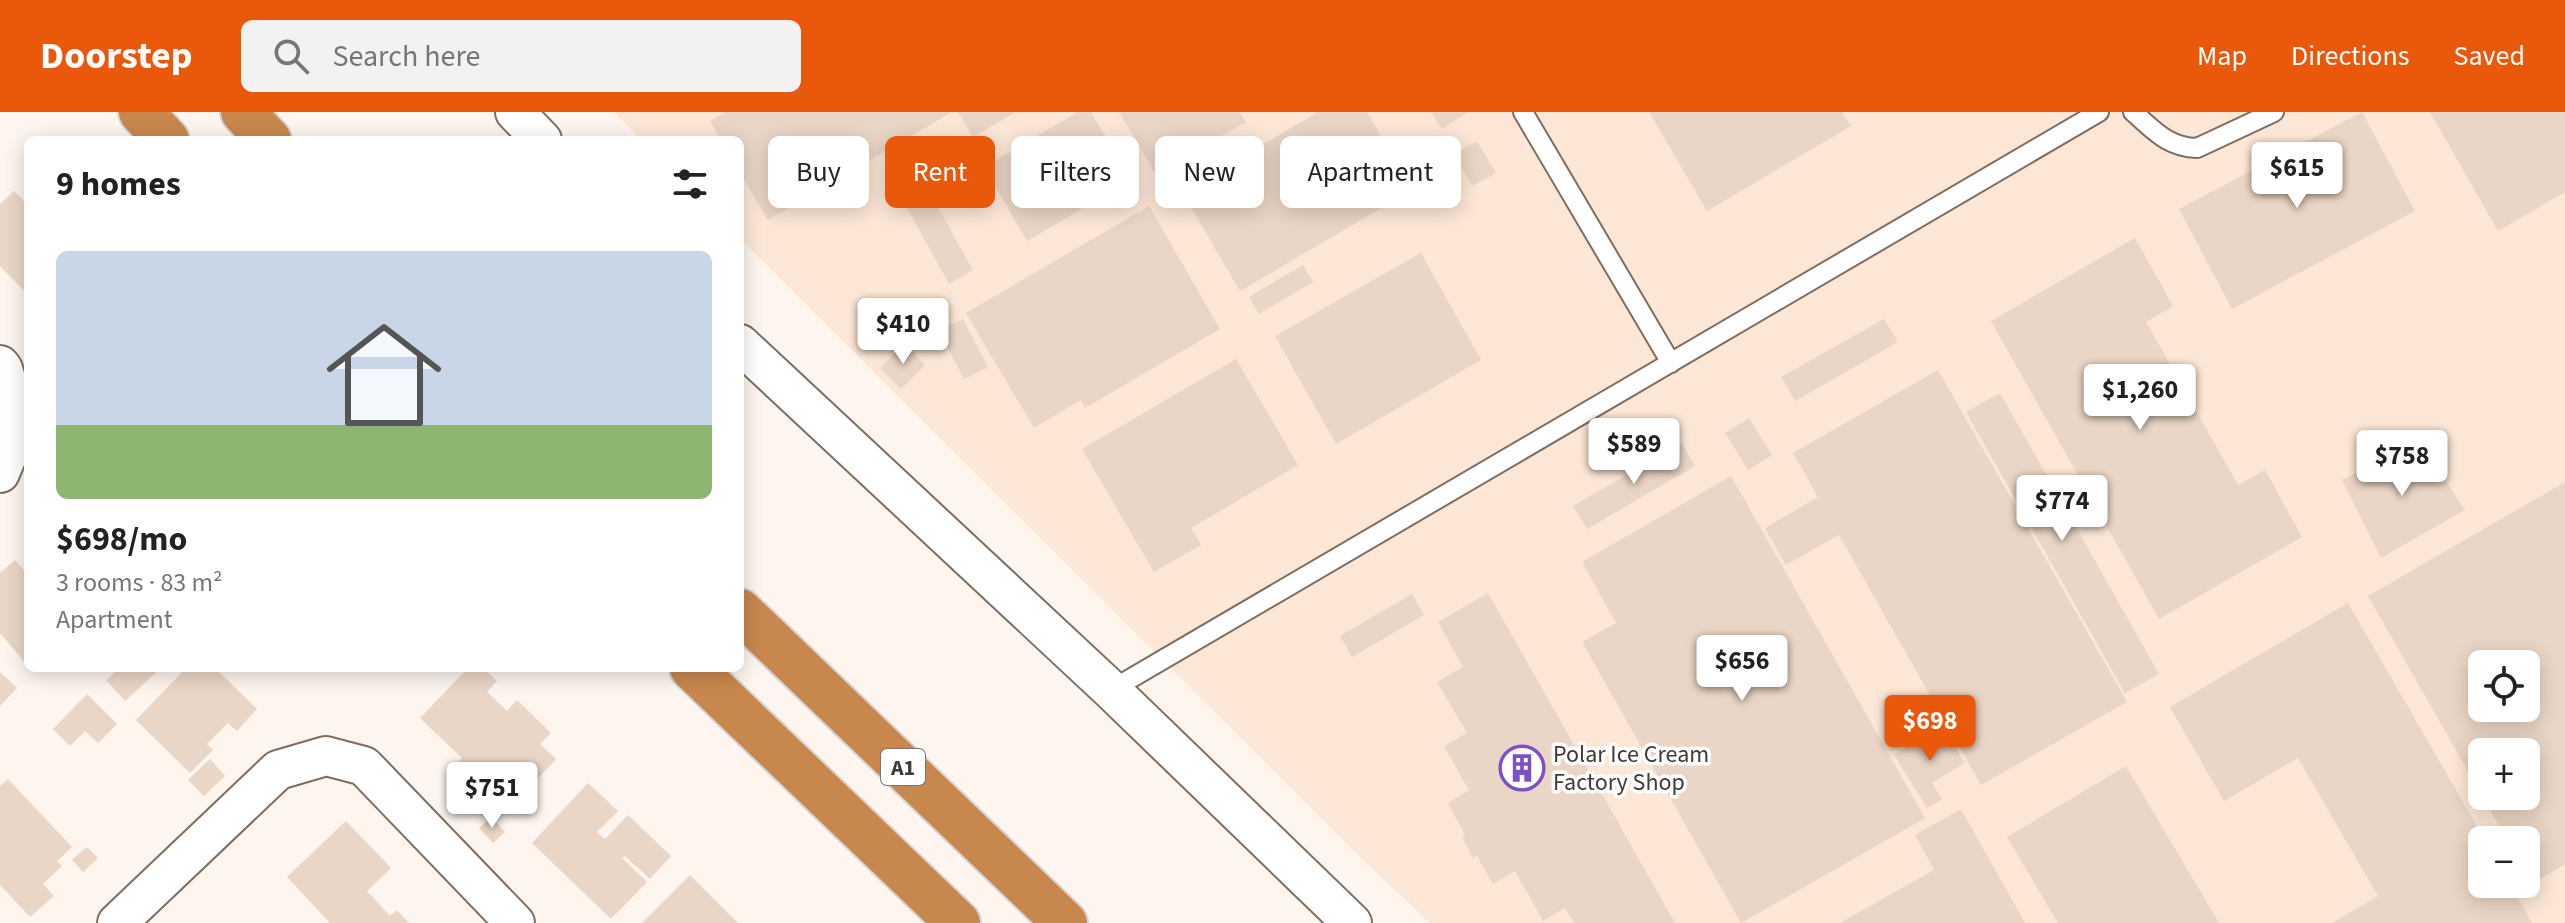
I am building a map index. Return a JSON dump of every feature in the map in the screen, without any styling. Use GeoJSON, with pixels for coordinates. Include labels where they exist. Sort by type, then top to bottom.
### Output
{"type":"FeatureCollection","features":[{"type":"Feature","properties":{"kind":"highway"},"geometry":{"type":"LineString","coordinates":[[141,112],[163,136]]}},
{"type":"Feature","properties":{"kind":"highway"},"geometry":{"type":"LineString","coordinates":[[243,112],[265,136]]}},
{"type":"Feature","properties":{"kind":"highway","name":"A1"},"geometry":{"type":"LineString","coordinates":[[744,615],[1065,923]]}},
{"type":"Feature","properties":{"kind":"highway"},"geometry":{"type":"LineString","coordinates":[[696,672],[958,923]]}},
{"type":"Feature","properties":{"kind":"street"},"geometry":{"type":"LineString","coordinates":[[515,112],[538,136]]}},
{"type":"Feature","properties":{"kind":"street"},"geometry":{"type":"LineString","coordinates":[[744,348],[1111,690],[1352,923]]}},
{"type":"Feature","properties":{"kind":"street"},"geometry":{"type":"LineString","coordinates":[[0,365],[20,425],[0,473]]}},
{"type":"Feature","properties":{"kind":"street"},"geometry":{"type":"LineString","coordinates":[[117,923],[278,770],[326,756],[364,766],[515,923]]}},
{"type":"Feature","properties":{"kind":"lane"},"geometry":{"type":"LineString","coordinates":[[1523,112],[1671,363]]}},
{"type":"Feature","properties":{"kind":"lane"},"geometry":{"type":"LineString","coordinates":[[1111,690],[2099,112]]}},
{"type":"Feature","properties":{"kind":"lane"},"geometry":{"type":"LineString","coordinates":[[2133,112],[2169,142],[2197,148],[2274,112]]}},
{"type":"Feature","properties":{"kind":"shaded area"},"geometry":{"type":"Polygon","coordinates":[[[614,112],[2565,112],[2565,923],[1430,923],[1365,862],[744,242],[744,136],[638,136],[614,112]]]}},
{"type":"Feature","properties":{"kind":"building"},"geometry":{"type":"Polygon","coordinates":[[[726,112],[952,112],[911,136],[885,136],[885,151],[869,161],[869,136],[768,136],[768,208],[788,208],[768,220],[744,180],[744,136],[719,136],[710,121],[726,112]]]}},
{"type":"Feature","properties":{"kind":"building"},"geometry":{"type":"Polygon","coordinates":[[[958,112],[1016,112],[975,136],[958,112]]]}},
{"type":"Feature","properties":{"kind":"building"},"geometry":{"type":"Polygon","coordinates":[[[1078,112],[1091,112],[1105,136],[1037,136],[1078,112]]]}},
{"type":"Feature","properties":{"kind":"building"},"geometry":{"type":"Polygon","coordinates":[[[1119,112],[1240,112],[1246,122],[1222,136],[1155,136],[1155,173],[1139,146],[1139,136],[1133,136],[1119,112]]]}},
{"type":"Feature","properties":{"kind":"building"},"geometry":{"type":"Polygon","coordinates":[[[1318,112],[1367,112],[1381,136],[1280,136],[1280,208],[1381,208],[1240,291],[1191,208],[1264,208],[1264,144],[1318,112]]]}},
{"type":"Feature","properties":{"kind":"building"},"geometry":{"type":"Polygon","coordinates":[[[1431,112],[1468,112],[1442,129],[1431,112]]]}},
{"type":"Feature","properties":{"kind":"building"},"geometry":{"type":"Polygon","coordinates":[[[1649,112],[1842,112],[1851,126],[1707,211],[1649,112]]]}},
{"type":"Feature","properties":{"kind":"building"},"geometry":{"type":"Polygon","coordinates":[[[2362,112],[2415,211],[2232,309],[2179,209],[2362,112]]]}},
{"type":"Feature","properties":{"kind":"building"},"geometry":{"type":"Polygon","coordinates":[[[2430,112],[2565,112],[2565,192],[2498,231],[2430,112]]]}},
{"type":"Feature","properties":{"kind":"building"},"geometry":{"type":"Polygon","coordinates":[[[1477,141],[1496,173],[1472,186],[1461,166],[1461,150],[1477,141]]]}},
{"type":"Feature","properties":{"kind":"building"},"geometry":{"type":"Polygon","coordinates":[[[1011,151],[1011,208],[1083,208],[1027,241],[995,186],[995,161],[1011,151]]]}},
{"type":"Feature","properties":{"kind":"building"},"geometry":{"type":"Polygon","coordinates":[[[14,191],[24,201],[24,291],[0,266],[0,204],[14,191]]]}},
{"type":"Feature","properties":{"kind":"building"},"geometry":{"type":"Polygon","coordinates":[[[1149,206],[1220,329],[1085,408],[1081,400],[1034,428],[966,313],[1149,206]]]}},
{"type":"Feature","properties":{"kind":"building"},"geometry":{"type":"Polygon","coordinates":[[[907,208],[938,208],[973,270],[949,284],[907,208]]]}},
{"type":"Feature","properties":{"kind":"building"},"geometry":{"type":"Polygon","coordinates":[[[2135,238],[2173,306],[2146,322],[2238,485],[2265,470],[2302,537],[2159,619],[1991,321],[2135,238]]]}},
{"type":"Feature","properties":{"kind":"building"},"geometry":{"type":"Polygon","coordinates":[[[1421,253],[1481,360],[1336,444],[1275,336],[1421,253]]]}},
{"type":"Feature","properties":{"kind":"building"},"geometry":{"type":"Polygon","coordinates":[[[1303,265],[1313,282],[1259,314],[1249,297],[1303,265]]]}},
{"type":"Feature","properties":{"kind":"building"},"geometry":{"type":"Polygon","coordinates":[[[963,319],[988,367],[964,379],[939,331],[963,319]]]}},
{"type":"Feature","properties":{"kind":"building"},"geometry":{"type":"Polygon","coordinates":[[[1884,319],[1898,342],[1795,401],[1781,377],[1884,319]]]}},
{"type":"Feature","properties":{"kind":"building"},"geometry":{"type":"Polygon","coordinates":[[[904,343],[925,365],[901,389],[880,368],[904,343]]]}},
{"type":"Feature","properties":{"kind":"building"},"geometry":{"type":"Polygon","coordinates":[[[1236,359],[1298,465],[1191,528],[1201,545],[1154,572],[1082,449],[1236,359]]]}},
{"type":"Feature","properties":{"kind":"building"},"geometry":{"type":"Polygon","coordinates":[[[1938,370],[2127,702],[1981,785],[1839,535],[1786,565],[1765,528],[1818,497],[1793,453],[1938,370]]]}},
{"type":"Feature","properties":{"kind":"building"},"geometry":{"type":"Polygon","coordinates":[[[2000,393],[2159,674],[2125,693],[1966,412],[2000,393]]]}},
{"type":"Feature","properties":{"kind":"building"},"geometry":{"type":"Polygon","coordinates":[[[1749,418],[1772,455],[1748,470],[1725,433],[1749,418]]]}},
{"type":"Feature","properties":{"kind":"building"},"geometry":{"type":"Polygon","coordinates":[[[2420,441],[2465,510],[2381,558],[2342,480],[2420,441]]]}},
{"type":"Feature","properties":{"kind":"building"},"geometry":{"type":"Polygon","coordinates":[[[1682,443],[1695,466],[1587,529],[1573,506],[1682,443]]]}},
{"type":"Feature","properties":{"kind":"building"},"geometry":{"type":"Polygon","coordinates":[[[1731,476],[1925,818],[1741,923],[1582,642],[1616,623],[1582,562],[1731,476]]]}},
{"type":"Feature","properties":{"kind":"building"},"geometry":{"type":"Polygon","coordinates":[[[2565,482],[2565,864],[2540,879],[2540,826],[2499,826],[2490,810],[2540,810],[2540,738],[2468,738],[2468,772],[2368,596],[2565,482]]]}},
{"type":"Feature","properties":{"kind":"building"},"geometry":{"type":"Polygon","coordinates":[[[15,560],[24,570],[24,661],[0,633],[0,573],[15,560]]]}},
{"type":"Feature","properties":{"kind":"building","name":"Polar Ice Cream Factory Shop"},"geometry":{"type":"Polygon","coordinates":[[[1488,593],[1675,923],[1574,923],[1565,908],[1543,921],[1515,871],[1493,884],[1477,856],[1473,858],[1448,803],[1469,790],[1444,746],[1467,733],[1437,682],[1463,667],[1438,622],[1488,593]]]}},
{"type":"Feature","properties":{"kind":"building"},"geometry":{"type":"Polygon","coordinates":[[[1412,594],[1424,615],[1352,657],[1340,636],[1412,594]]]}},
{"type":"Feature","properties":{"kind":"building"},"geometry":{"type":"Polygon","coordinates":[[[2348,603],[2477,826],[2468,826],[2468,898],[2518,898],[2532,923],[2332,923],[2378,896],[2298,758],[2224,801],[2170,707],[2348,603]]]}},
{"type":"Feature","properties":{"kind":"building"},"geometry":{"type":"Polygon","coordinates":[[[0,672],[17,688],[0,706],[0,672]]]}},
{"type":"Feature","properties":{"kind":"building"},"geometry":{"type":"Polygon","coordinates":[[[115,672],[157,672],[125,701],[106,680],[115,672]]]}},
{"type":"Feature","properties":{"kind":"building"},"geometry":{"type":"Polygon","coordinates":[[[182,672],[219,672],[257,709],[237,731],[228,723],[207,744],[213,750],[190,773],[136,720],[182,672]]]}},
{"type":"Feature","properties":{"kind":"building"},"geometry":{"type":"Polygon","coordinates":[[[464,672],[487,672],[497,681],[487,692],[507,711],[517,700],[551,733],[540,744],[556,759],[527,790],[513,778],[489,802],[453,768],[462,758],[420,718],[464,672]]]}},
{"type":"Feature","properties":{"kind":"building"},"geometry":{"type":"Polygon","coordinates":[[[87,694],[117,724],[98,743],[85,731],[70,746],[53,729],[87,694]]]}},
{"type":"Feature","properties":{"kind":"building"},"geometry":{"type":"Polygon","coordinates":[[[1942,725],[1965,763],[1932,783],[1942,799],[1927,808],[1894,755],[1942,725]]]}},
{"type":"Feature","properties":{"kind":"building"},"geometry":{"type":"Polygon","coordinates":[[[210,759],[225,776],[204,796],[188,780],[210,759]]]}},
{"type":"Feature","properties":{"kind":"building"},"geometry":{"type":"Polygon","coordinates":[[[2126,766],[2219,923],[2058,923],[2007,837],[2126,766]]]}},
{"type":"Feature","properties":{"kind":"building"},"geometry":{"type":"Polygon","coordinates":[[[8,779],[72,847],[57,861],[62,866],[43,884],[54,896],[30,917],[0,885],[0,786],[8,779]]]}},
{"type":"Feature","properties":{"kind":"building"},"geometry":{"type":"Polygon","coordinates":[[[588,783],[618,811],[597,832],[605,839],[628,815],[671,856],[650,879],[625,856],[622,858],[647,882],[611,919],[532,843],[588,783]]]}},
{"type":"Feature","properties":{"kind":"building"},"geometry":{"type":"Polygon","coordinates":[[[1961,809],[2025,923],[1840,923],[1934,870],[1915,835],[1961,809]]]}},
{"type":"Feature","properties":{"kind":"building"},"geometry":{"type":"Polygon","coordinates":[[[491,817],[505,832],[493,843],[479,828],[491,817]]]}},
{"type":"Feature","properties":{"kind":"building"},"geometry":{"type":"Polygon","coordinates":[[[346,821],[391,868],[367,891],[390,916],[397,910],[409,923],[330,923],[287,877],[346,821]]]}},
{"type":"Feature","properties":{"kind":"building"},"geometry":{"type":"Polygon","coordinates":[[[87,847],[98,858],[83,872],[72,860],[87,847]]]}},
{"type":"Feature","properties":{"kind":"building"},"geometry":{"type":"Polygon","coordinates":[[[690,875],[738,923],[642,923],[690,875]]]}},
{"type":"Feature","properties":{"kind":"place","name":"Polar Ice Cream Factory Shop"},"geometry":{"type":"Point","coordinates":[1522,768]}}]}
